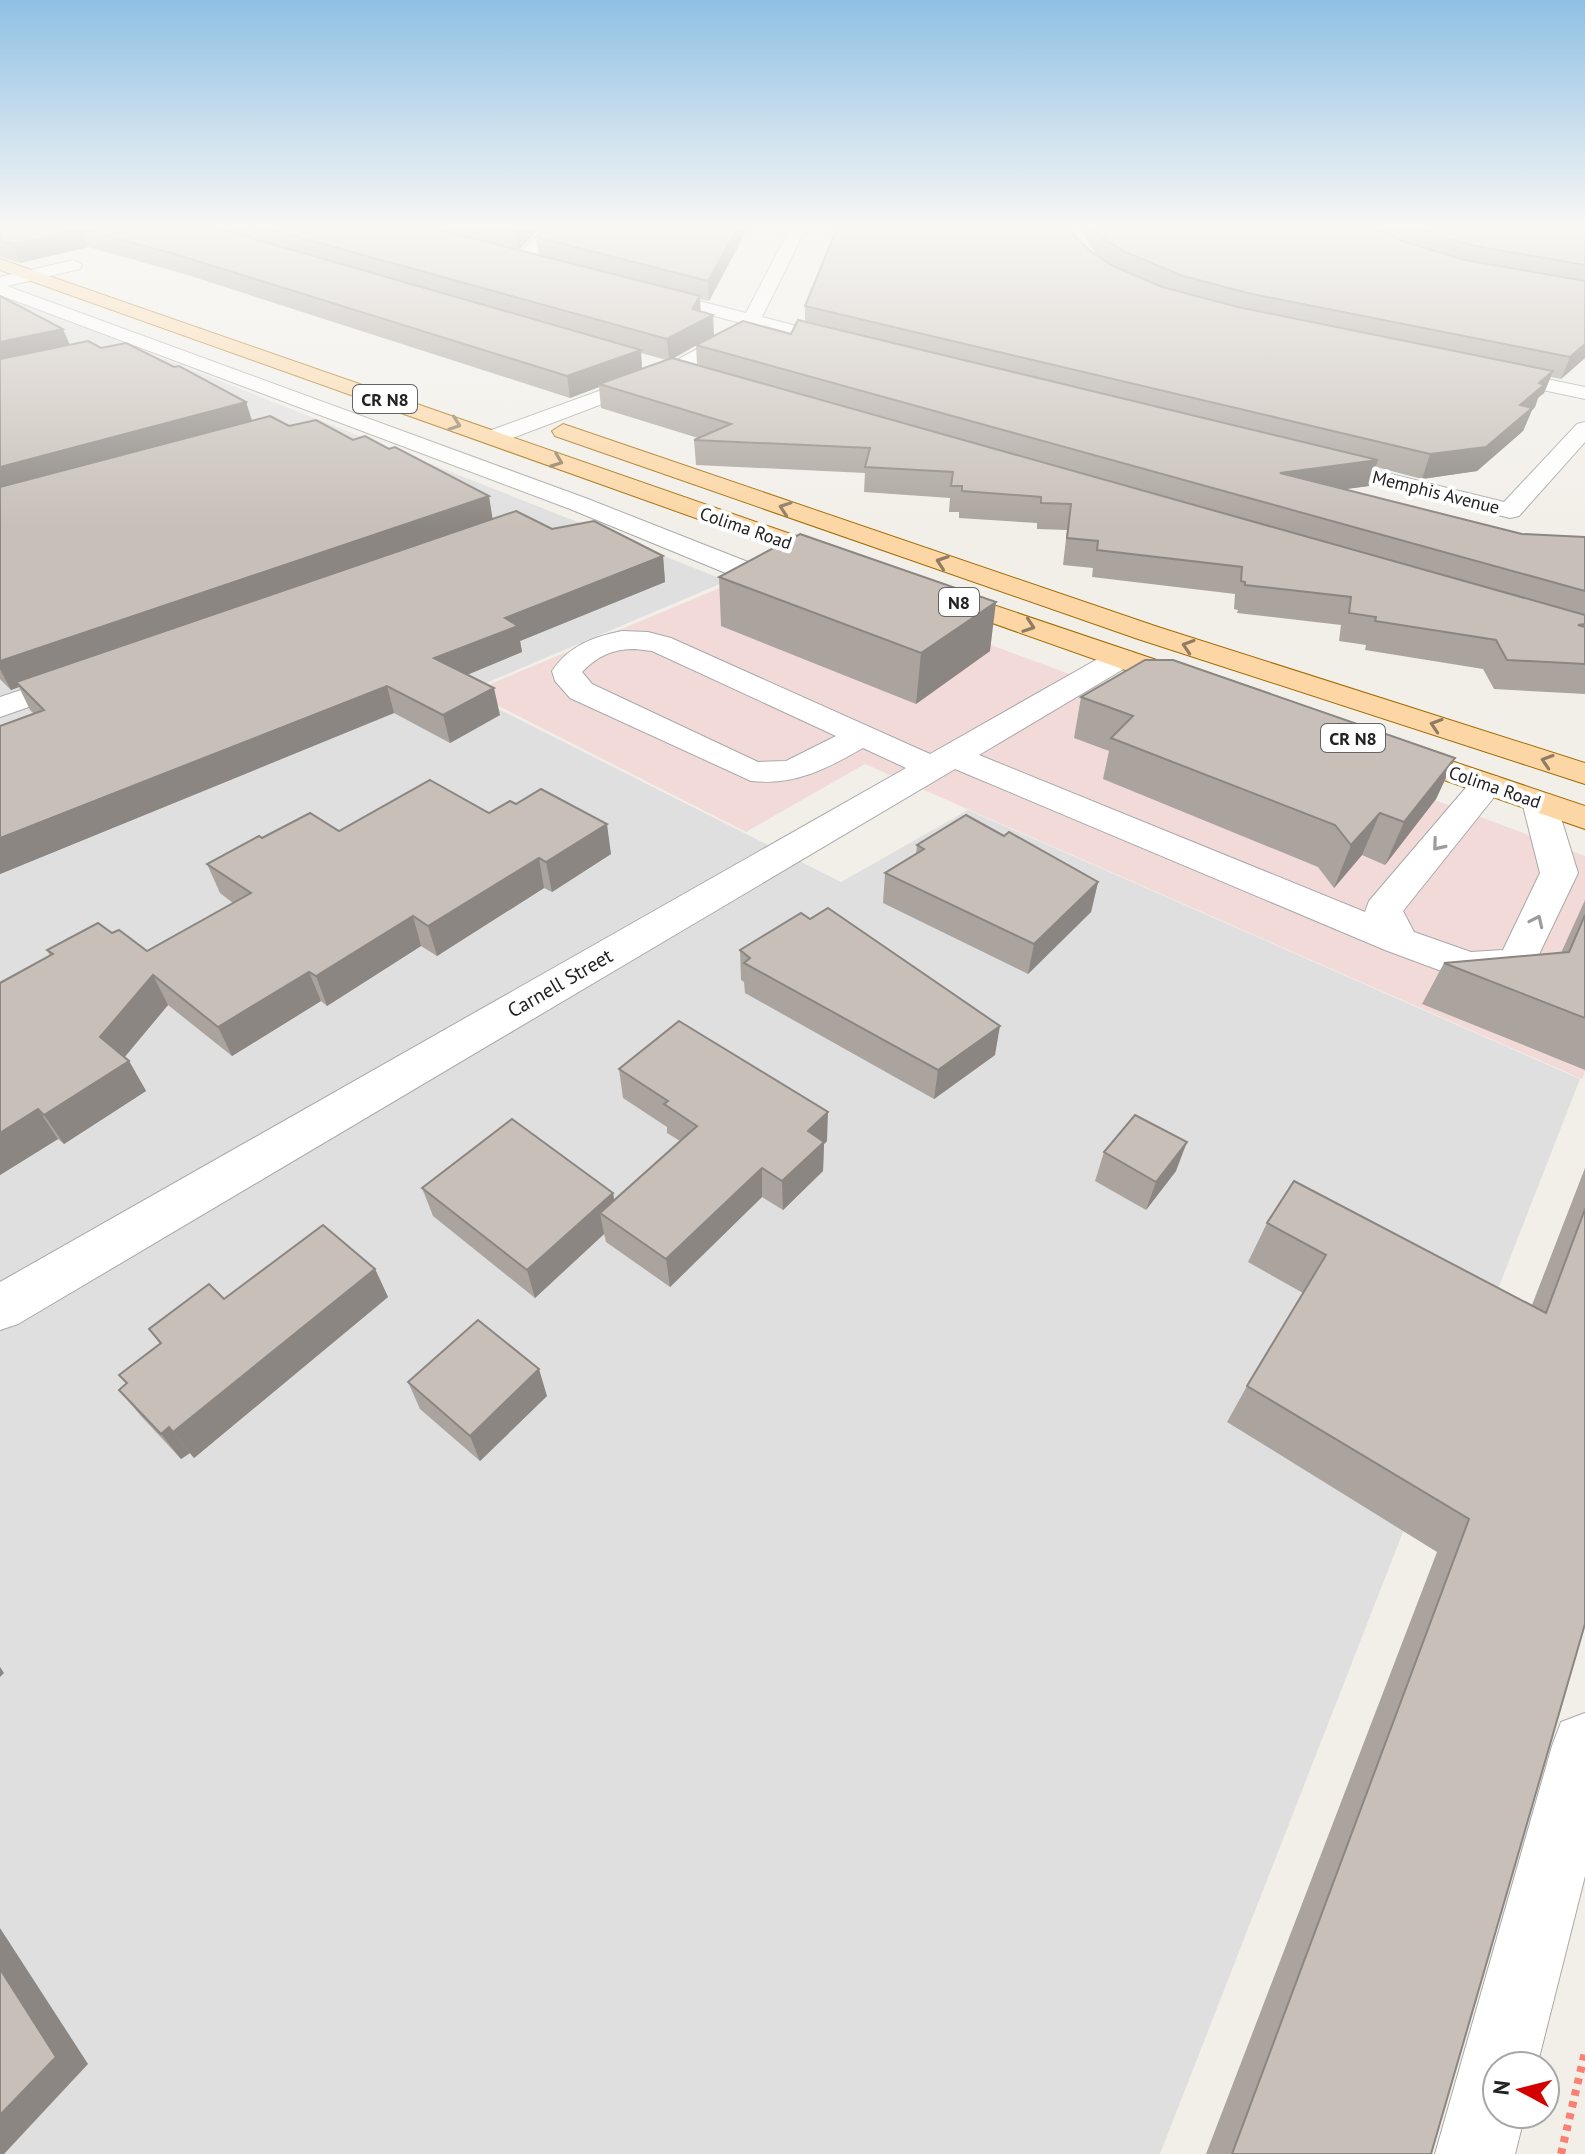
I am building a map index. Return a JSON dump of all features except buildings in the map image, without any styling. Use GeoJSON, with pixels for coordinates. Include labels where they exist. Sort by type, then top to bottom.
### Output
{"type":"FeatureCollection","features":[{"type":"Feature","properties":{"kind":"main road","name":"Colima Road"},"geometry":{"type":"LineString","coordinates":[[177,327],[870,571]]}},
{"type":"Feature","properties":{"kind":"main road","name":"Colima Road"},"geometry":{"type":"LineString","coordinates":[[507,412],[660,466],[1135,645],[1224,693]]}},
{"type":"Feature","properties":{"kind":"main road"},"geometry":{"type":"LineString","coordinates":[[619,484],[660,466]]}},
{"type":"Feature","properties":{"kind":"main road","name":"Colima Road"},"geometry":{"type":"LineString","coordinates":[[915,587],[1135,645],[1585,774]]}},
{"type":"Feature","properties":{"kind":"main road","name":"Colima Road"},"geometry":{"type":"LineString","coordinates":[[1370,744],[1585,818]]}},
{"type":"Feature","properties":{"kind":"street"},"geometry":{"type":"LineString","coordinates":[[99,327],[579,504],[743,570]]}},
{"type":"Feature","properties":{"kind":"street"},"geometry":{"type":"LineString","coordinates":[[494,437],[669,372],[746,331],[749,327]]}},
{"type":"Feature","properties":{"kind":"street"},"geometry":{"type":"LineString","coordinates":[[771,327],[876,352]]}},
{"type":"Feature","properties":{"kind":"street"},"geometry":{"type":"LineString","coordinates":[[114,349],[143,343]]}},
{"type":"Feature","properties":{"kind":"street"},"geometry":{"type":"LineString","coordinates":[[639,363],[700,381]]}},
{"type":"Feature","properties":{"kind":"street"},"geometry":{"type":"LineString","coordinates":[[1463,367],[1585,393]]}},
{"type":"Feature","properties":{"kind":"street"},"geometry":{"type":"LineString","coordinates":[[290,426],[335,413]]}},
{"type":"Feature","properties":{"kind":"street","name":"Memphis Avenue"},"geometry":{"type":"LineString","coordinates":[[1293,457],[1510,511],[1585,429]]}},
{"type":"Feature","properties":{"kind":"street"},"geometry":{"type":"LineString","coordinates":[[534,520],[579,504],[619,484]]}},
{"type":"Feature","properties":{"kind":"street"},"geometry":{"type":"LineString","coordinates":[[861,735],[806,767],[791,772],[766,774],[751,771],[581,691],[570,681],[567,671],[584,655],[609,642],[629,639],[650,641],[861,735],[942,761],[1469,966],[1517,962],[1559,873],[1539,802]]}},
{"type":"Feature","properties":{"kind":"street","name":"Carnell Street"},"geometry":{"type":"LineString","coordinates":[[0,1308],[942,761],[1135,645]]}},
{"type":"Feature","properties":{"kind":"street"},"geometry":{"type":"LineString","coordinates":[[0,708],[104,671]]}},
{"type":"Feature","properties":{"kind":"street"},"geometry":{"type":"LineString","coordinates":[[1399,941],[1383,910],[1487,784]]}},
{"type":"Feature","properties":{"kind":"street"},"geometry":{"type":"LineString","coordinates":[[1503,2050],[1585,1746]]}},
{"type":"Feature","properties":{"kind":"street"},"geometry":{"type":"LineString","coordinates":[[1475,2154],[1481,2130]]}},
{"type":"Feature","properties":{"kind":"path"},"geometry":{"type":"LineString","coordinates":[[1561,2154],[1585,2052]]}},
{"type":"Feature","properties":{"kind":"shaded area"},"geometry":{"type":"Polygon","coordinates":[[[0,327],[82,327],[727,581],[465,692],[841,882],[968,810],[1580,1079],[1160,2154],[0,2154],[0,327]]]}},
{"type":"Feature","properties":{"kind":"shaded area"},"geometry":{"type":"Polygon","coordinates":[[[775,565],[1137,699],[1169,701],[1585,856],[1585,1072],[1582,1079],[865,764],[746,832],[471,692],[775,565]]]}}]}
